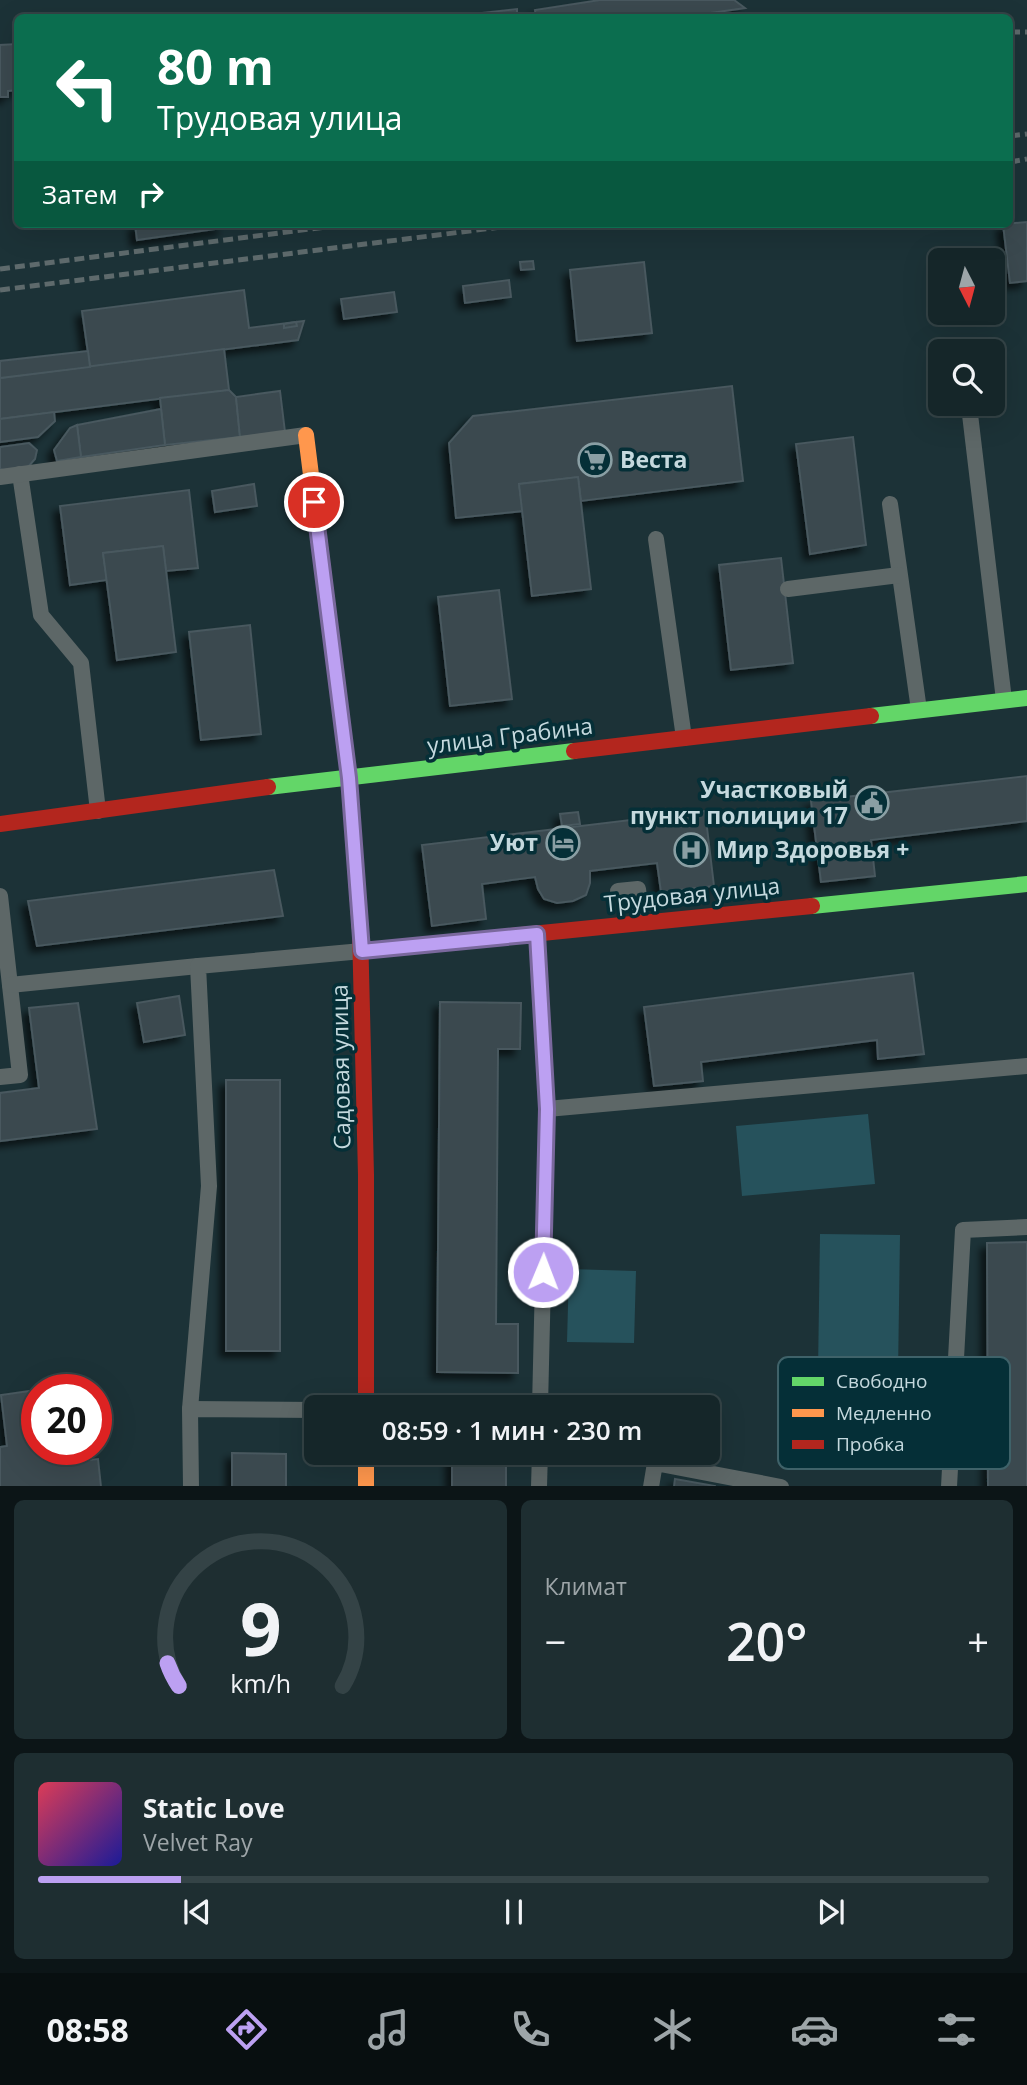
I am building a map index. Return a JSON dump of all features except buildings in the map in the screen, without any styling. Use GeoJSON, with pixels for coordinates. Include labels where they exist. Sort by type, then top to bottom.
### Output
{"type":"FeatureCollection","features":[{"type":"Feature","properties":{"kind":"street","name":"Садовая улица"},"geometry":{"type":"LineString","coordinates":[[306,435],[349,778],[362,951],[366,1395]]}},
{"type":"Feature","properties":{"kind":"street","name":"улица Грабина"},"geometry":{"type":"LineString","coordinates":[[0,824],[349,778],[1027,698]]}},
{"type":"Feature","properties":{"kind":"street","name":"Трудовая улица"},"geometry":{"type":"LineString","coordinates":[[362,951],[1027,884]]}},
{"type":"Feature","properties":{"kind":"street"},"geometry":{"type":"LineString","coordinates":[[366,1465],[366,1486]]}},
{"type":"Feature","properties":{"kind":"lane"},"geometry":{"type":"LineString","coordinates":[[970,416],[1004,700]]}},
{"type":"Feature","properties":{"kind":"lane"},"geometry":{"type":"LineString","coordinates":[[0,477],[306,435]]}},
{"type":"Feature","properties":{"kind":"lane"},"geometry":{"type":"LineString","coordinates":[[20,474],[41,615],[81,663],[98,811]]}},
{"type":"Feature","properties":{"kind":"lane"},"geometry":{"type":"LineString","coordinates":[[890,504],[919,710]]}},
{"type":"Feature","properties":{"kind":"lane"},"geometry":{"type":"LineString","coordinates":[[656,539],[684,738]]}},
{"type":"Feature","properties":{"kind":"lane"},"geometry":{"type":"LineString","coordinates":[[788,589],[900,575]]}},
{"type":"Feature","properties":{"kind":"lane"},"geometry":{"type":"LineString","coordinates":[[618,891],[638,889],[642,923]]}},
{"type":"Feature","properties":{"kind":"lane"},"geometry":{"type":"LineString","coordinates":[[0,896],[20,1074],[0,1077]]}},
{"type":"Feature","properties":{"kind":"lane"},"geometry":{"type":"LineString","coordinates":[[537,934],[547,1109],[540,1395]]}},
{"type":"Feature","properties":{"kind":"lane"},"geometry":{"type":"LineString","coordinates":[[10,985],[362,951]]}},
{"type":"Feature","properties":{"kind":"lane"},"geometry":{"type":"LineString","coordinates":[[191,1486],[190,1409],[209,1186],[198,966]]}},
{"type":"Feature","properties":{"kind":"lane"},"geometry":{"type":"LineString","coordinates":[[547,1109],[1027,1066]]}},
{"type":"Feature","properties":{"kind":"lane"},"geometry":{"type":"LineString","coordinates":[[956,1357],[963,1230],[1027,1227]]}},
{"type":"Feature","properties":{"kind":"lane"},"geometry":{"type":"LineString","coordinates":[[190,1409],[304,1410]]}},
{"type":"Feature","properties":{"kind":"lane"},"geometry":{"type":"LineString","coordinates":[[651,1486],[655,1463],[781,1486]]}},
{"type":"Feature","properties":{"kind":"lane"},"geometry":{"type":"LineString","coordinates":[[539,1486],[540,1465]]}},
{"type":"Feature","properties":{"kind":"shaded area"},"geometry":{"type":"Polygon","coordinates":[[[868,1114],[875,1184],[742,1196],[736,1126],[868,1114]]]}},
{"type":"Feature","properties":{"kind":"shaded area"},"geometry":{"type":"Polygon","coordinates":[[[820,1234],[900,1235],[898,1357],[818,1357],[820,1234]]]}},
{"type":"Feature","properties":{"kind":"shaded area"},"geometry":{"type":"Polygon","coordinates":[[[569,1269],[636,1271],[634,1343],[567,1342],[569,1269]]]}},
{"type":"Feature","properties":{"kind":"railway"},"geometry":{"type":"LineString","coordinates":[[1013,32],[1027,32]]}},
{"type":"Feature","properties":{"kind":"railway"},"geometry":{"type":"LineString","coordinates":[[1013,136],[1027,134]]}},
{"type":"Feature","properties":{"kind":"railway"},"geometry":{"type":"LineString","coordinates":[[1013,161],[1027,159]]}},
{"type":"Feature","properties":{"kind":"railway"},"geometry":{"type":"LineString","coordinates":[[0,269],[318,228]]}},
{"type":"Feature","properties":{"kind":"railway"},"geometry":{"type":"LineString","coordinates":[[0,290],[493,228]]}},
{"type":"Feature","properties":{"kind":"traffic: fast"},"geometry":{"type":"LineString","coordinates":[[871,716],[1027,698]]}},
{"type":"Feature","properties":{"kind":"traffic: fast"},"geometry":{"type":"LineString","coordinates":[[268,787],[574,751]]}},
{"type":"Feature","properties":{"kind":"traffic: fast"},"geometry":{"type":"LineString","coordinates":[[812,906],[1027,884]]}},
{"type":"Feature","properties":{"kind":"traffic: slow"},"geometry":{"type":"LineString","coordinates":[[306,435],[349,778],[360,930]]}},
{"type":"Feature","properties":{"kind":"traffic: slow"},"geometry":{"type":"LineString","coordinates":[[366,1465],[366,1486]]}},
{"type":"Feature","properties":{"kind":"traffic: jam"},"geometry":{"type":"LineString","coordinates":[[574,751],[871,716]]}},
{"type":"Feature","properties":{"kind":"traffic: jam"},"geometry":{"type":"LineString","coordinates":[[0,824],[268,787]]}},
{"type":"Feature","properties":{"kind":"traffic: jam"},"geometry":{"type":"LineString","coordinates":[[362,951],[812,906]]}},
{"type":"Feature","properties":{"kind":"traffic: jam"},"geometry":{"type":"LineString","coordinates":[[360,930],[366,1175],[366,1395]]}},
{"type":"Feature","properties":{"kind":"place","name":"Веста"},"geometry":{"type":"Point","coordinates":[595,460]}},
{"type":"Feature","properties":{"kind":"place","name":"Участковый пункт полиции 17"},"geometry":{"type":"Point","coordinates":[872,803]}},
{"type":"Feature","properties":{"kind":"place","name":"Уют"},"geometry":{"type":"Point","coordinates":[563,843]}},
{"type":"Feature","properties":{"kind":"place","name":"Мир Здоровья +"},"geometry":{"type":"Point","coordinates":[691,850]}},
{"type":"Feature","properties":{"kind":"route"},"geometry":{"type":"LineString","coordinates":[[314,502],[349,778],[362,951],[537,934],[547,1109],[543,1272]]}}]}
